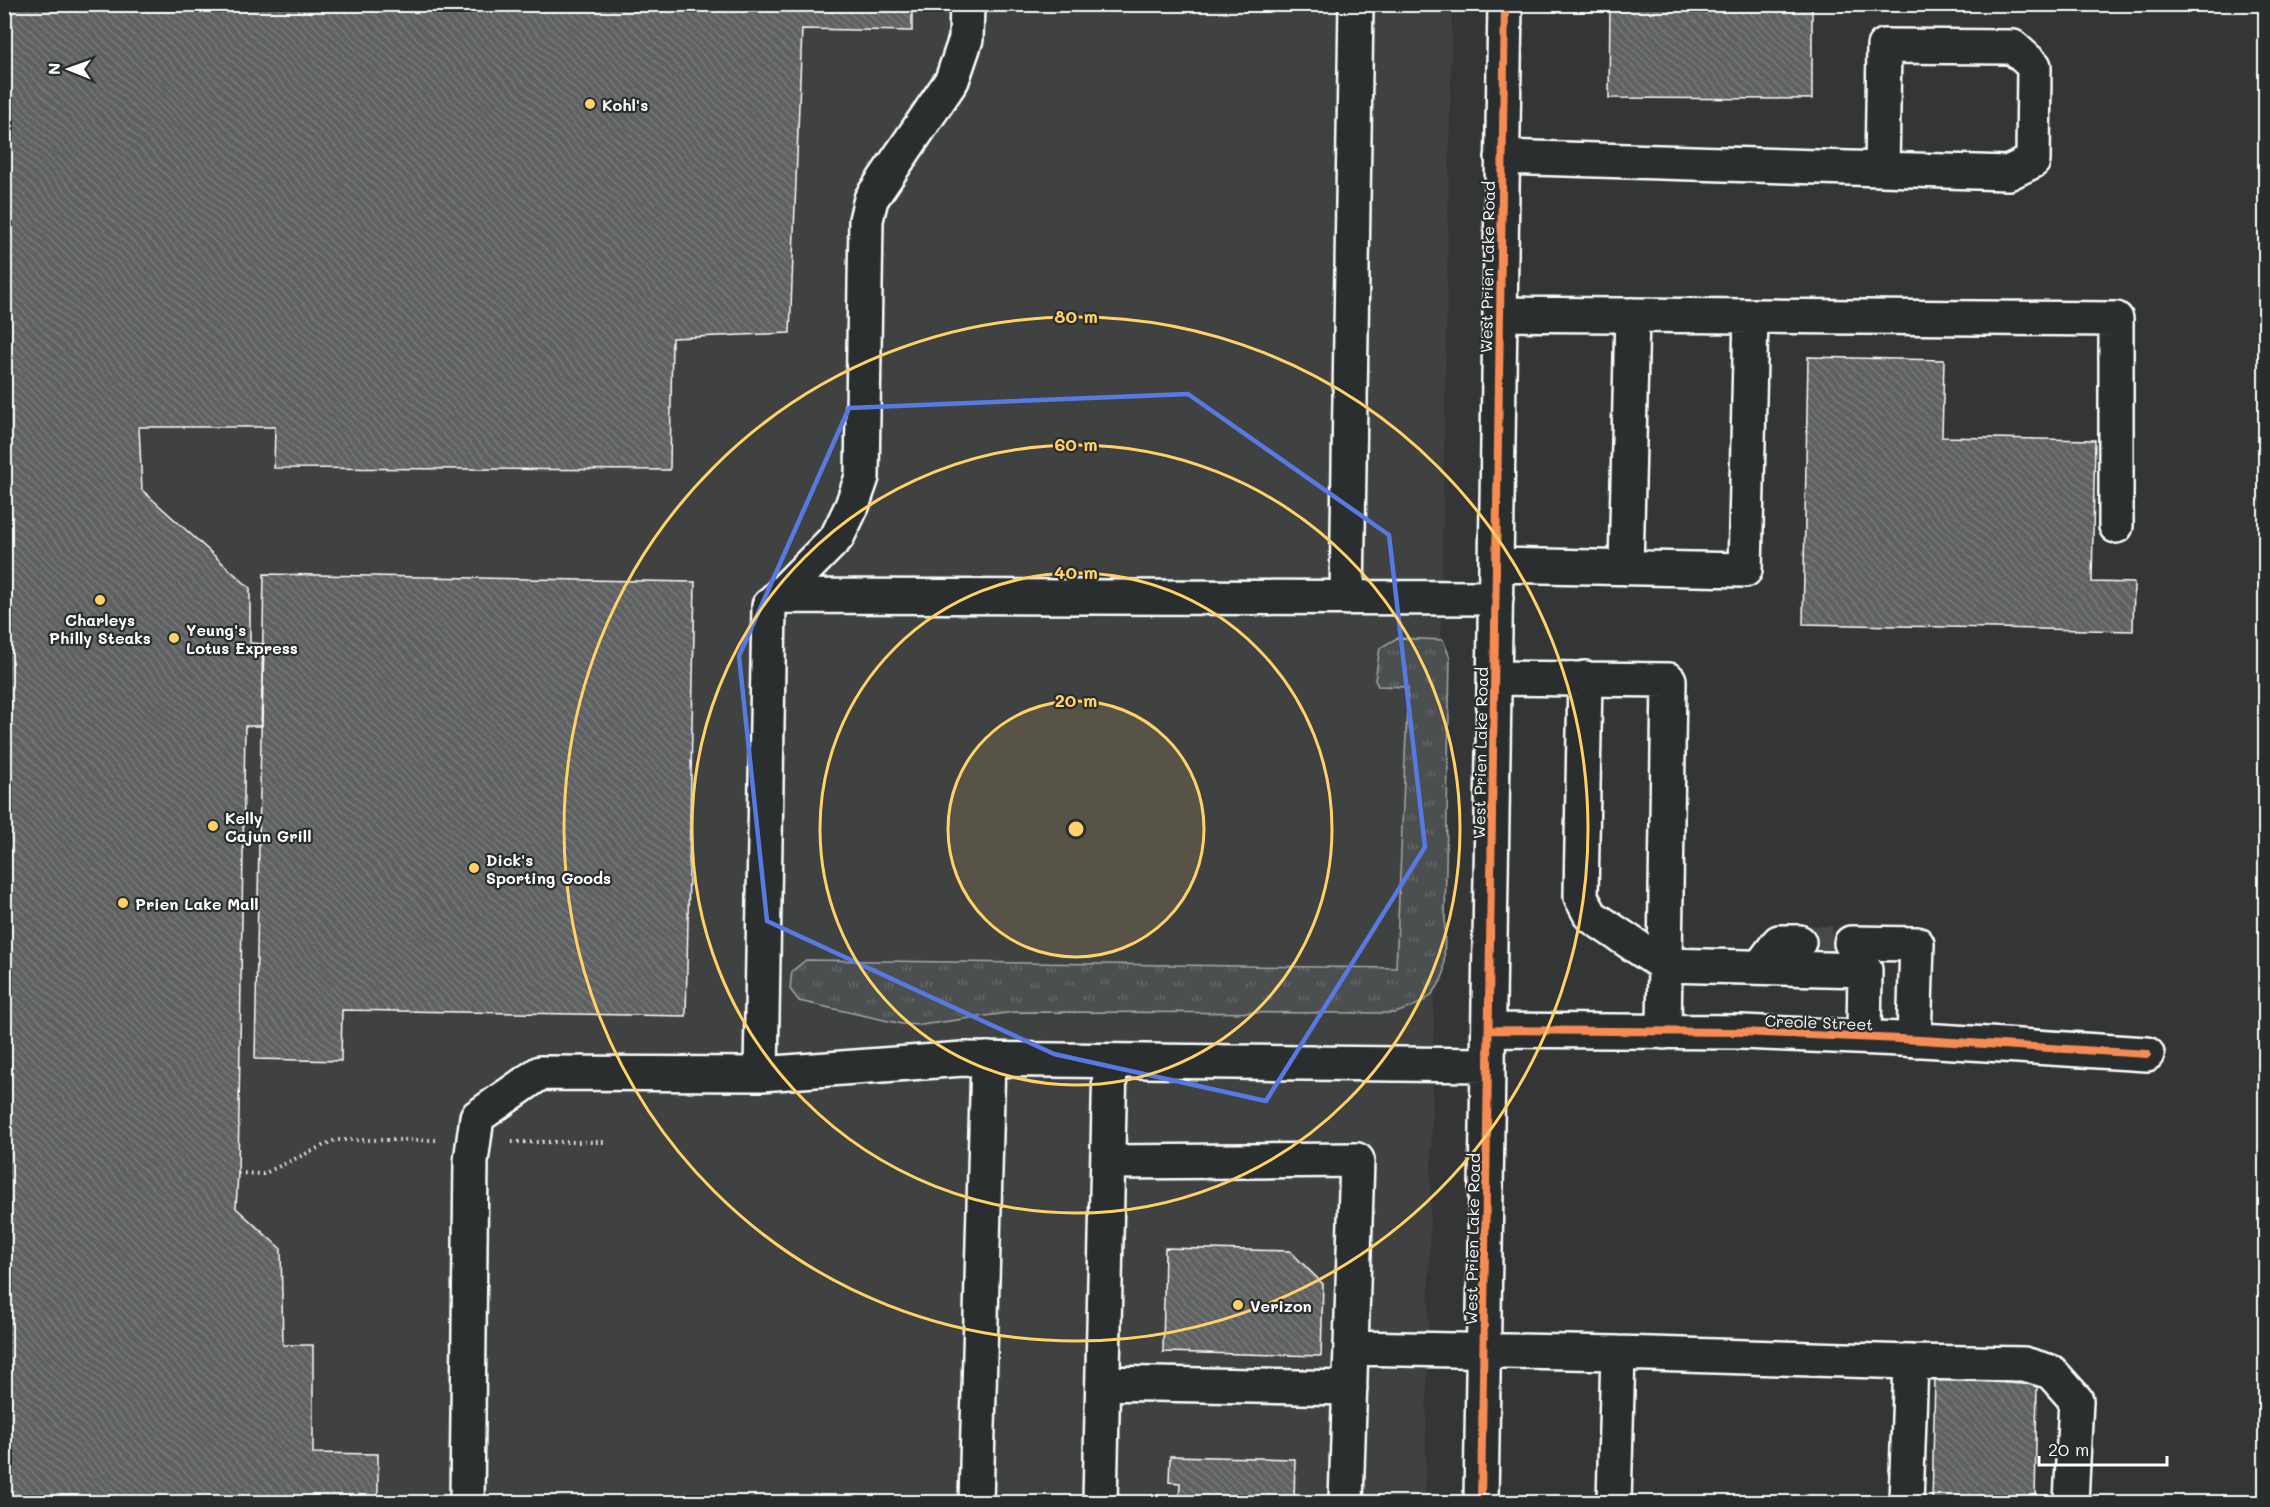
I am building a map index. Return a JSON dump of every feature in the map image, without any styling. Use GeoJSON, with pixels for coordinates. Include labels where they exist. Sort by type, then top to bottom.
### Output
{"type":"FeatureCollection","features":[{"type":"Feature","properties":{"kind":"street"},"geometry":{"type":"LineString","coordinates":[[761,1074],[769,606],[837,537],[852,506],[862,477],[866,220],[872,199],[952,80],[966,39],[967,4]]}},
{"type":"Feature","properties":{"kind":"street"},"geometry":{"type":"LineString","coordinates":[[1347,598],[1356,4]]}},
{"type":"Feature","properties":{"kind":"street","name":"West Prien Lake Road"},"geometry":{"type":"LineString","coordinates":[[1481,1503],[1505,4]]}},
{"type":"Feature","properties":{"kind":"street"},"geometry":{"type":"LineString","coordinates":[[1503,157],[2008,173],[2033,161],[2034,66],[2013,47],[1884,46],[1882,169]]}},
{"type":"Feature","properties":{"kind":"street"},"geometry":{"type":"LineString","coordinates":[[1500,314],[2116,320],[2116,526]]}},
{"type":"Feature","properties":{"kind":"street"},"geometry":{"type":"LineString","coordinates":[[1626,568],[1632,315]]}},
{"type":"Feature","properties":{"kind":"street"},"geometry":{"type":"LineString","coordinates":[[1496,565],[1745,570],[1751,316]]}},
{"type":"Feature","properties":{"kind":"street"},"geometry":{"type":"LineString","coordinates":[[779,596],[1496,598]]}},
{"type":"Feature","properties":{"kind":"street"},"geometry":{"type":"LineString","coordinates":[[1495,678],[1669,680],[1665,1032]]}},
{"type":"Feature","properties":{"kind":"street"},"geometry":{"type":"LineString","coordinates":[[1585,678],[1581,897],[1591,916],[1664,965],[1761,966],[1917,944],[1914,1040]]}},
{"type":"Feature","properties":{"kind":"street"},"geometry":{"type":"LineString","coordinates":[[1761,966],[1779,942],[1799,942]]}},
{"type":"Feature","properties":{"kind":"street"},"geometry":{"type":"LineString","coordinates":[[1861,952],[1864,1037]]}},
{"type":"Feature","properties":{"kind":"street","name":"Creole Street"},"geometry":{"type":"LineString","coordinates":[[1489,1030],[1864,1037],[2147,1054]]}},
{"type":"Feature","properties":{"kind":"street"},"geometry":{"type":"LineString","coordinates":[[467,1503],[471,1172],[477,1117],[540,1074],[761,1074],[963,1059],[1488,1065]]}},
{"type":"Feature","properties":{"kind":"street"},"geometry":{"type":"LineString","coordinates":[[976,1503],[988,1059]]}},
{"type":"Feature","properties":{"kind":"street"},"geometry":{"type":"LineString","coordinates":[[1100,1503],[1110,1061]]}},
{"type":"Feature","properties":{"kind":"street"},"geometry":{"type":"LineString","coordinates":[[1108,1162],[1357,1160],[1346,1503]]}},
{"type":"Feature","properties":{"kind":"street"},"geometry":{"type":"LineString","coordinates":[[1351,1348],[2024,1364],[2051,1372],[2076,1400],[2071,1503]]}},
{"type":"Feature","properties":{"kind":"street"},"geometry":{"type":"LineString","coordinates":[[1614,1503],[1618,1353]]}},
{"type":"Feature","properties":{"kind":"street"},"geometry":{"type":"LineString","coordinates":[[1906,1503],[1911,1362]]}},
{"type":"Feature","properties":{"kind":"street"},"geometry":{"type":"LineString","coordinates":[[1103,1383],[1350,1388]]}},
{"type":"Feature","properties":{"kind":"path"},"geometry":{"type":"LineString","coordinates":[[238,1173],[263,1174],[335,1140],[605,1142]]}},
{"type":"Feature","properties":{"kind":"highlighted area"},"geometry":{"type":"Polygon","coordinates":[[[1188,394],[1389,535],[1425,847],[1266,1101],[1054,1054],[767,921],[739,656],[849,408],[1188,394]]]}},
{"type":"Feature","properties":{"kind":"shaded area"},"geometry":{"type":"Polygon","coordinates":[[[5,5],[1452,5],[1425,1502],[5,1502],[5,5]]]}},
{"type":"Feature","properties":{"kind":"green space"},"geometry":{"type":"Polygon","coordinates":[[[1397,638],[1443,640],[1450,658],[1444,973],[1436,989],[1426,1000],[1395,1013],[1014,1012],[921,1025],[902,1024],[799,1001],[790,989],[792,971],[806,960],[1396,968],[1408,687],[1378,686],[1375,680],[1380,648],[1397,638]]]}},
{"type":"Feature","properties":{"kind":"building","name":"Prien Lake Mall"},"geometry":{"type":"Polygon","coordinates":[[[4,4],[912,4],[912,31],[802,29],[790,333],[672,338],[670,470],[274,468],[275,427],[139,427],[142,490],[250,588],[250,643],[264,644],[262,726],[245,726],[236,1208],[281,1249],[283,1345],[313,1345],[313,1453],[378,1454],[378,1502],[4,1502],[4,4]]]}},
{"type":"Feature","properties":{"kind":"building"},"geometry":{"type":"Polygon","coordinates":[[[1610,4],[1812,4],[1812,99],[1609,98],[1610,4]]]}},
{"type":"Feature","properties":{"kind":"building"},"geometry":{"type":"Polygon","coordinates":[[[1808,357],[1944,360],[1942,437],[2095,440],[2092,582],[2134,583],[2133,631],[1803,624],[1808,357]]]}},
{"type":"Feature","properties":{"kind":"building","name":"Dick's Sporting Goods"},"geometry":{"type":"Polygon","coordinates":[[[264,574],[695,582],[686,1016],[342,1010],[341,1061],[255,1059],[264,574]]]}},
{"type":"Feature","properties":{"kind":"building"},"geometry":{"type":"Polygon","coordinates":[[[1165,1248],[1290,1251],[1323,1284],[1321,1356],[1163,1352],[1165,1248]]]}},
{"type":"Feature","properties":{"kind":"building"},"geometry":{"type":"Polygon","coordinates":[[[1935,1378],[2037,1385],[2035,1502],[1932,1502],[1935,1378]]]}},
{"type":"Feature","properties":{"kind":"building"},"geometry":{"type":"Polygon","coordinates":[[[1170,1456],[1295,1459],[1294,1502],[1179,1502],[1180,1483],[1169,1482],[1170,1456]]]}},
{"type":"Feature","properties":{"kind":"tunnel"},"geometry":{"type":"LineString","coordinates":[[1799,942],[1851,943]]}},
{"type":"Feature","properties":{"kind":"cycle path"},"geometry":{"type":"LineString","coordinates":[[1481,1502],[1505,4]]}},
{"type":"Feature","properties":{"kind":"cycle path"},"geometry":{"type":"LineString","coordinates":[[1489,1030],[1741,1032],[1922,1040],[2147,1054]]}},
{"type":"Feature","properties":{"kind":"place","name":"Kohl's"},"geometry":{"type":"Point","coordinates":[590,104]}},
{"type":"Feature","properties":{"kind":"place","name":"Charleys Philly Steaks"},"geometry":{"type":"Point","coordinates":[100,600]}},
{"type":"Feature","properties":{"kind":"place","name":"Yeung's Lotus Express"},"geometry":{"type":"Point","coordinates":[174,638]}},
{"type":"Feature","properties":{"kind":"place","name":"Kelly Cajun Grill"},"geometry":{"type":"Point","coordinates":[213,826]}},
{"type":"Feature","properties":{"kind":"place","name":"Dick's Sporting Goods"},"geometry":{"type":"Point","coordinates":[474,868]}},
{"type":"Feature","properties":{"kind":"place","name":"Prien Lake Mall"},"geometry":{"type":"Point","coordinates":[123,903]}},
{"type":"Feature","properties":{"kind":"place","name":"Verizon"},"geometry":{"type":"Point","coordinates":[1238,1305]}}]}
